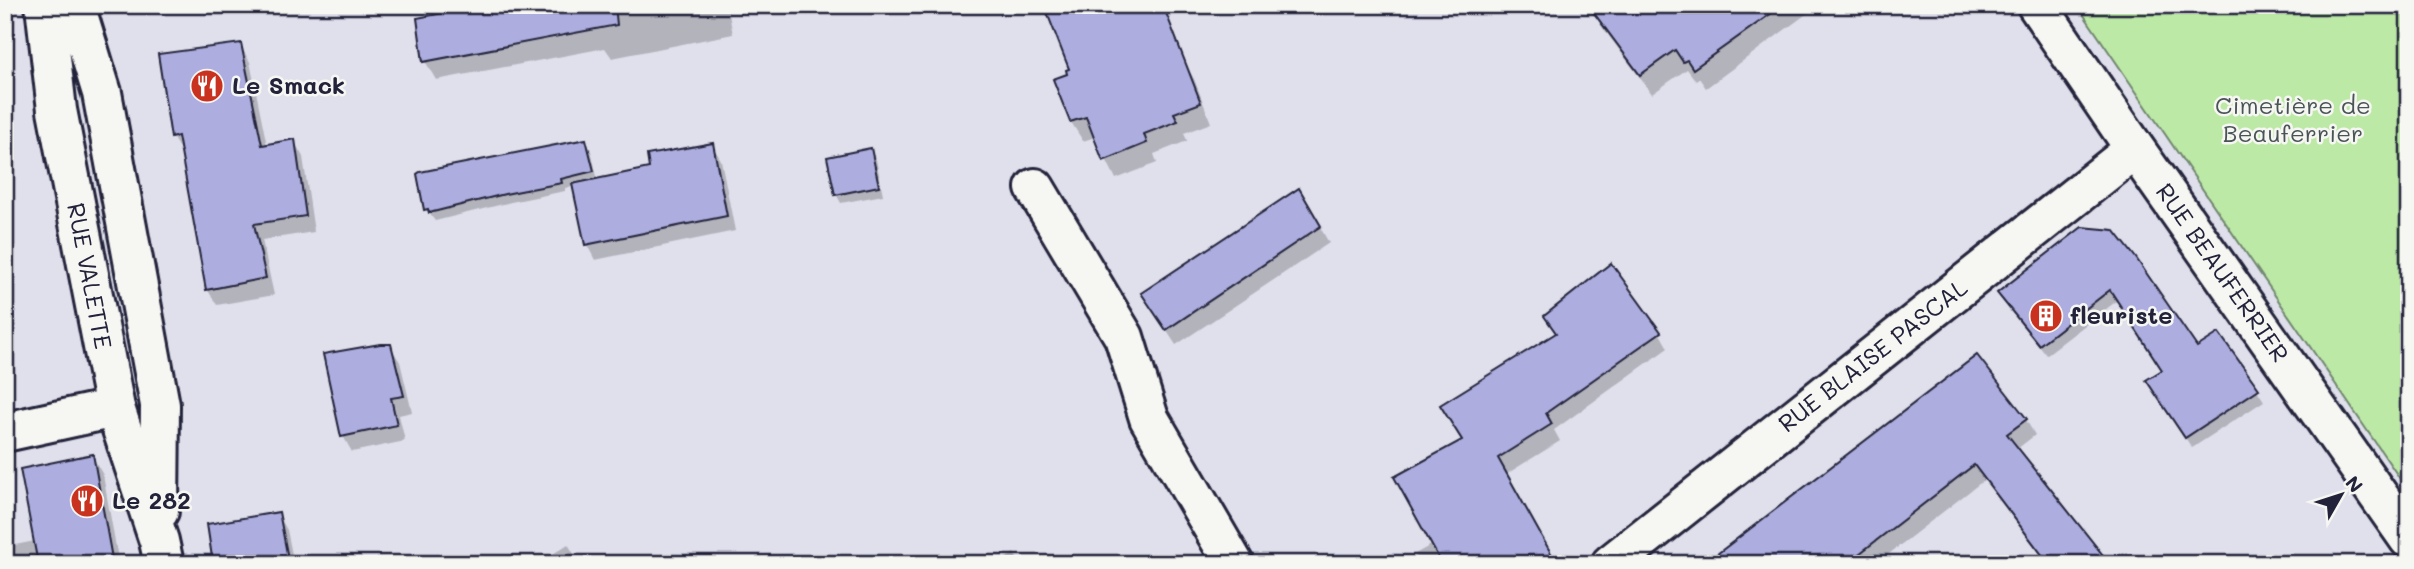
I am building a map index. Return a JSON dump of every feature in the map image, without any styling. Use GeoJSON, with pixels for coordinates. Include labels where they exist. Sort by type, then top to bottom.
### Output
{"type":"FeatureCollection","features":[{"type":"Feature","properties":{"kind":"street","name":"RUE VALETTE"},"geometry":{"type":"LineString","coordinates":[[45,5],[57,110],[115,408],[161,552]]}},
{"type":"Feature","properties":{"kind":"street","name":"RUE VALETTE"},"geometry":{"type":"LineString","coordinates":[[75,5],[102,93],[160,405],[161,552]]}},
{"type":"Feature","properties":{"kind":"street","name":"RUE BEAUFERRIER"},"geometry":{"type":"LineString","coordinates":[[2037,5],[2409,539]]}},
{"type":"Feature","properties":{"kind":"street","name":"RUE BLAISE PASCAL"},"geometry":{"type":"LineString","coordinates":[[1611,564],[2135,149]]}},
{"type":"Feature","properties":{"kind":"street"},"geometry":{"type":"LineString","coordinates":[[1035,188],[1124,337],[1149,418],[1234,564]]}},
{"type":"Feature","properties":{"kind":"street"},"geometry":{"type":"LineString","coordinates":[[5,432],[115,408]]}},
{"type":"Feature","properties":{"kind":"green space","name":"Cimetière de Beauferrier"},"geometry":{"type":"Polygon","coordinates":[[[2077,5],[2409,5],[2409,492],[2077,5]]]}},
{"type":"Feature","properties":{"kind":"building"},"geometry":{"type":"Polygon","coordinates":[[[485,5],[615,5],[617,25],[423,62],[417,18],[485,5]]]}},
{"type":"Feature","properties":{"kind":"building"},"geometry":{"type":"Polygon","coordinates":[[[1044,5],[1163,5],[1201,103],[1174,113],[1178,121],[1144,134],[1147,143],[1103,161],[1086,117],[1070,122],[1053,79],[1067,74],[1066,70],[1069,69],[1044,5]]]}},
{"type":"Feature","properties":{"kind":"building"},"geometry":{"type":"Polygon","coordinates":[[[1588,5],[1783,5],[1693,69],[1687,60],[1683,62],[1675,50],[1640,75],[1588,5]]]}},
{"type":"Feature","properties":{"kind":"building"},"geometry":{"type":"Polygon","coordinates":[[[241,43],[262,145],[295,139],[306,216],[254,224],[266,278],[206,290],[178,136],[171,138],[158,54],[241,43]]]}},
{"type":"Feature","properties":{"kind":"building"},"geometry":{"type":"Polygon","coordinates":[[[586,139],[594,171],[561,179],[562,183],[429,213],[428,209],[424,210],[417,174],[420,172],[586,139]]]}},
{"type":"Feature","properties":{"kind":"building"},"geometry":{"type":"Polygon","coordinates":[[[713,143],[727,216],[585,245],[572,184],[649,168],[647,155],[713,143]]]}},
{"type":"Feature","properties":{"kind":"building"},"geometry":{"type":"Polygon","coordinates":[[[871,148],[879,186],[835,195],[827,157],[871,148]]]}},
{"type":"Feature","properties":{"kind":"building"},"geometry":{"type":"Polygon","coordinates":[[[1299,188],[1321,226],[1166,330],[1141,293],[1299,188]]]}},
{"type":"Feature","properties":{"kind":"building","name":"fleuriste"},"geometry":{"type":"Polygon","coordinates":[[[2082,227],[2114,230],[2197,347],[2219,333],[2259,389],[2185,438],[2146,380],[2162,370],[2110,290],[2039,345],[1997,293],[2082,227]]]}},
{"type":"Feature","properties":{"kind":"building"},"geometry":{"type":"Polygon","coordinates":[[[1611,263],[1661,332],[1546,413],[1552,424],[1498,458],[1557,564],[1442,564],[1394,477],[1462,440],[1440,405],[1556,333],[1544,316],[1611,263]]]}},
{"type":"Feature","properties":{"kind":"building"},"geometry":{"type":"Polygon","coordinates":[[[391,344],[404,396],[391,398],[397,425],[341,437],[323,354],[391,344]]]}},
{"type":"Feature","properties":{"kind":"building"},"geometry":{"type":"Polygon","coordinates":[[[1977,355],[2027,419],[2007,434],[2110,564],[2049,564],[1974,465],[1846,564],[1704,564],[1977,355]]]}},
{"type":"Feature","properties":{"kind":"building"},"geometry":{"type":"Polygon","coordinates":[[[93,454],[113,564],[38,564],[20,469],[93,454]]]}},
{"type":"Feature","properties":{"kind":"building"},"geometry":{"type":"Polygon","coordinates":[[[279,512],[289,564],[213,564],[207,524],[279,512]]]}},
{"type":"Feature","properties":{"kind":"place","name":"Le Smack"},"geometry":{"type":"Point","coordinates":[207,86]}},
{"type":"Feature","properties":{"kind":"place","name":"fleuriste"},"geometry":{"type":"Point","coordinates":[2046,316]}},
{"type":"Feature","properties":{"kind":"place","name":"Le 282"},"geometry":{"type":"Point","coordinates":[87,501]}}]}
